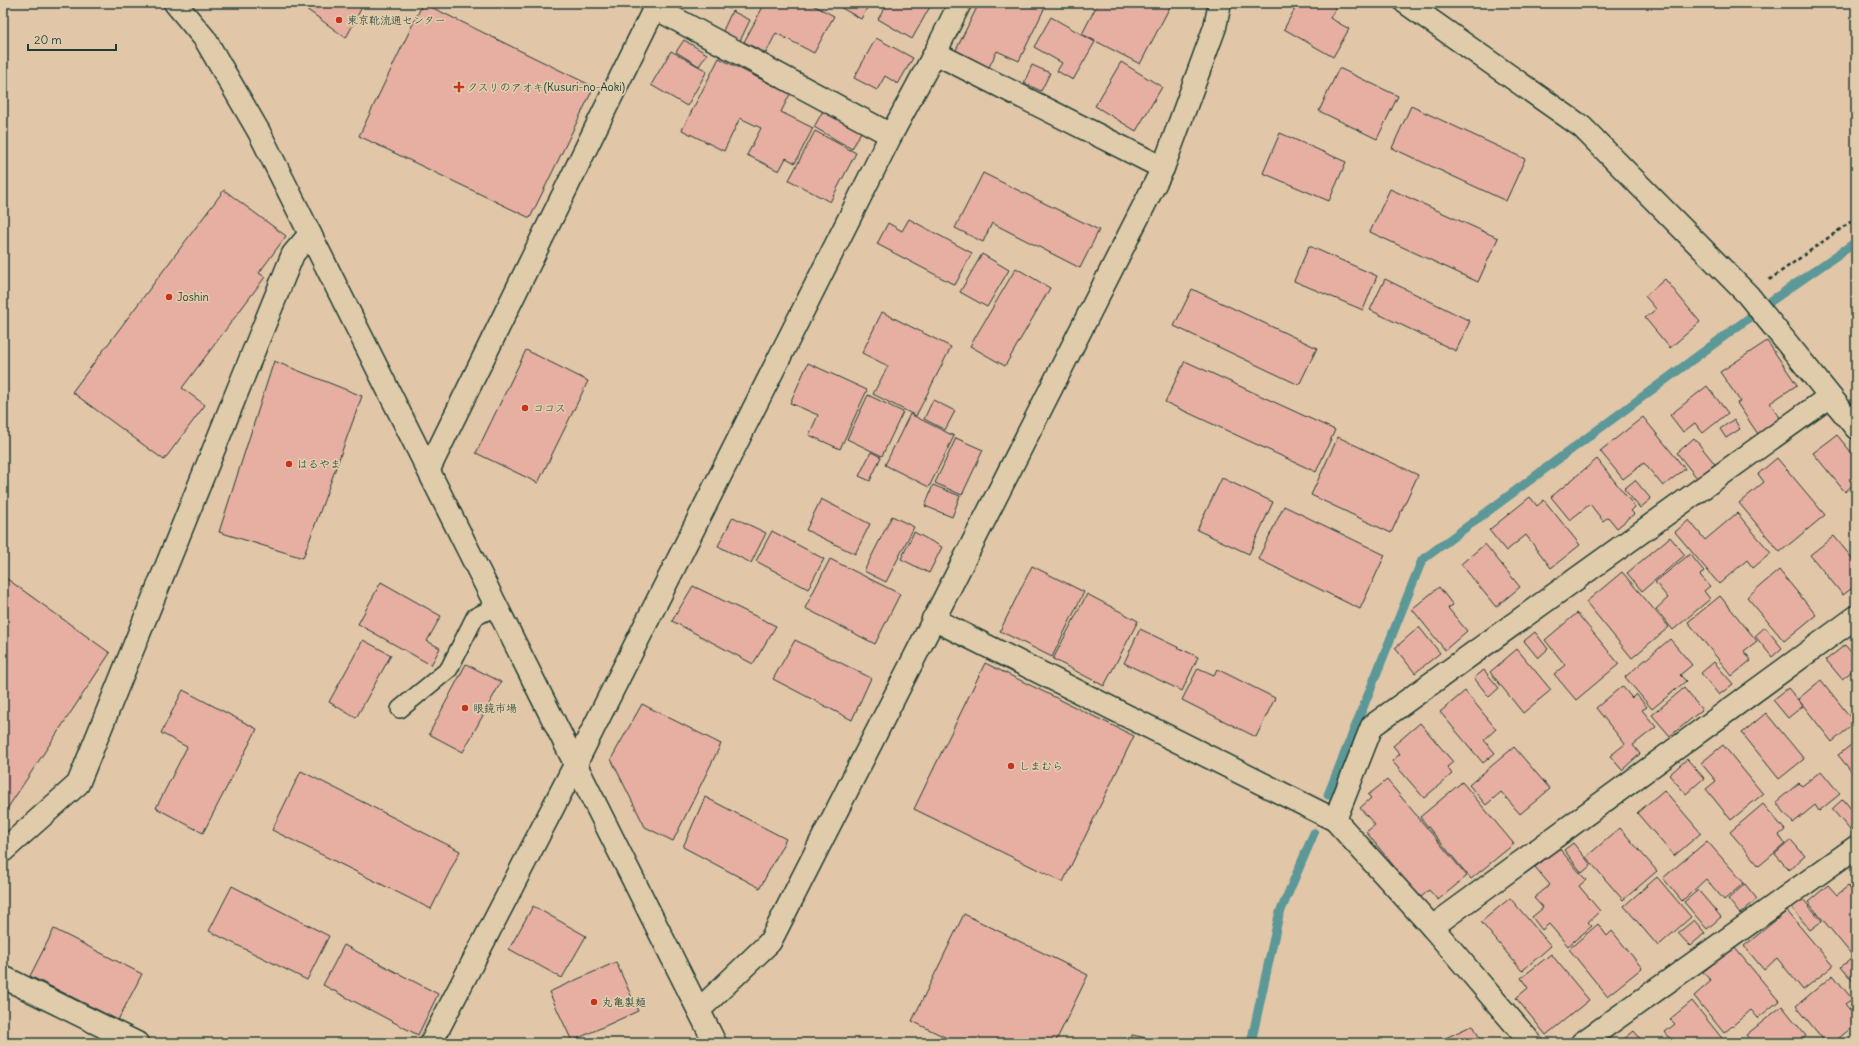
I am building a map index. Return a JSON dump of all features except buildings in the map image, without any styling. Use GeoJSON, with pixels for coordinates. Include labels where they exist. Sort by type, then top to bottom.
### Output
{"type":"FeatureCollection","features":[{"type":"Feature","properties":{"kind":"street"},"geometry":{"type":"LineString","coordinates":[[175,3],[205,39],[235,88],[429,469],[575,765],[715,1043]]}},
{"type":"Feature","properties":{"kind":"street"},"geometry":{"type":"LineString","coordinates":[[431,1043],[575,765],[891,135],[936,53],[960,3]]}},
{"type":"Feature","properties":{"kind":"street"},"geometry":{"type":"LineString","coordinates":[[699,1010],[770,942],[1163,168],[1215,27],[1220,3]]}},
{"type":"Feature","properties":{"kind":"street"},"geometry":{"type":"LineString","coordinates":[[1406,3],[1582,127],[1748,295],[1829,397],[1856,428]]}},
{"type":"Feature","properties":{"kind":"street"},"geometry":{"type":"LineString","coordinates":[[429,469],[656,6],[891,135]]}},
{"type":"Feature","properties":{"kind":"street"},"geometry":{"type":"LineString","coordinates":[[936,53],[1163,168]]}},
{"type":"Feature","properties":{"kind":"street"},"geometry":{"type":"LineString","coordinates":[[3,851],[78,784],[293,254],[310,234]]}},
{"type":"Feature","properties":{"kind":"street"},"geometry":{"type":"LineString","coordinates":[[1335,820],[1372,726],[1829,397]]}},
{"type":"Feature","properties":{"kind":"street"},"geometry":{"type":"LineString","coordinates":[[1432,928],[1856,618]]}},
{"type":"Feature","properties":{"kind":"street"},"geometry":{"type":"LineString","coordinates":[[933,619],[1335,820],[1432,928],[1530,1043]]}},
{"type":"Feature","properties":{"kind":"street"},"geometry":{"type":"LineString","coordinates":[[1582,1043],[1856,847]]}},
{"type":"Feature","properties":{"kind":"street"},"geometry":{"type":"LineString","coordinates":[[3,977],[137,1043]]}},
{"type":"Feature","properties":{"kind":"lane"},"geometry":{"type":"LineString","coordinates":[[400,709],[449,669],[475,617],[497,606]]}},
{"type":"Feature","properties":{"kind":"path"},"geometry":{"type":"LineString","coordinates":[[1748,295],[1856,218]]}},
{"type":"Feature","properties":{"kind":"waterway"},"geometry":{"type":"LineString","coordinates":[[1771,301],[1856,242]]}},
{"type":"Feature","properties":{"kind":"waterway"},"geometry":{"type":"LineString","coordinates":[[1328,795],[1422,560],[1749,318]]}},
{"type":"Feature","properties":{"kind":"waterway"},"geometry":{"type":"LineString","coordinates":[[1251,1043],[1279,915],[1314,833]]}},
{"type":"Feature","properties":{"kind":"place","name":"東京靴流通センター"},"geometry":{"type":"Point","coordinates":[339,20]}},
{"type":"Feature","properties":{"kind":"place","name":"クスリのアオキ(Kusuri-no-Aoki)"},"geometry":{"type":"Point","coordinates":[459,87]}},
{"type":"Feature","properties":{"kind":"place","name":"Joshin"},"geometry":{"type":"Point","coordinates":[169,297]}},
{"type":"Feature","properties":{"kind":"place","name":"ココス"},"geometry":{"type":"Point","coordinates":[525,408]}},
{"type":"Feature","properties":{"kind":"place","name":"はるやま"},"geometry":{"type":"Point","coordinates":[289,464]}},
{"type":"Feature","properties":{"kind":"place","name":"眼鏡市場"},"geometry":{"type":"Point","coordinates":[465,708]}},
{"type":"Feature","properties":{"kind":"place","name":"しまむら"},"geometry":{"type":"Point","coordinates":[1011,766]}},
{"type":"Feature","properties":{"kind":"place","name":"丸亀製麺"},"geometry":{"type":"Point","coordinates":[594,1002]}}]}
